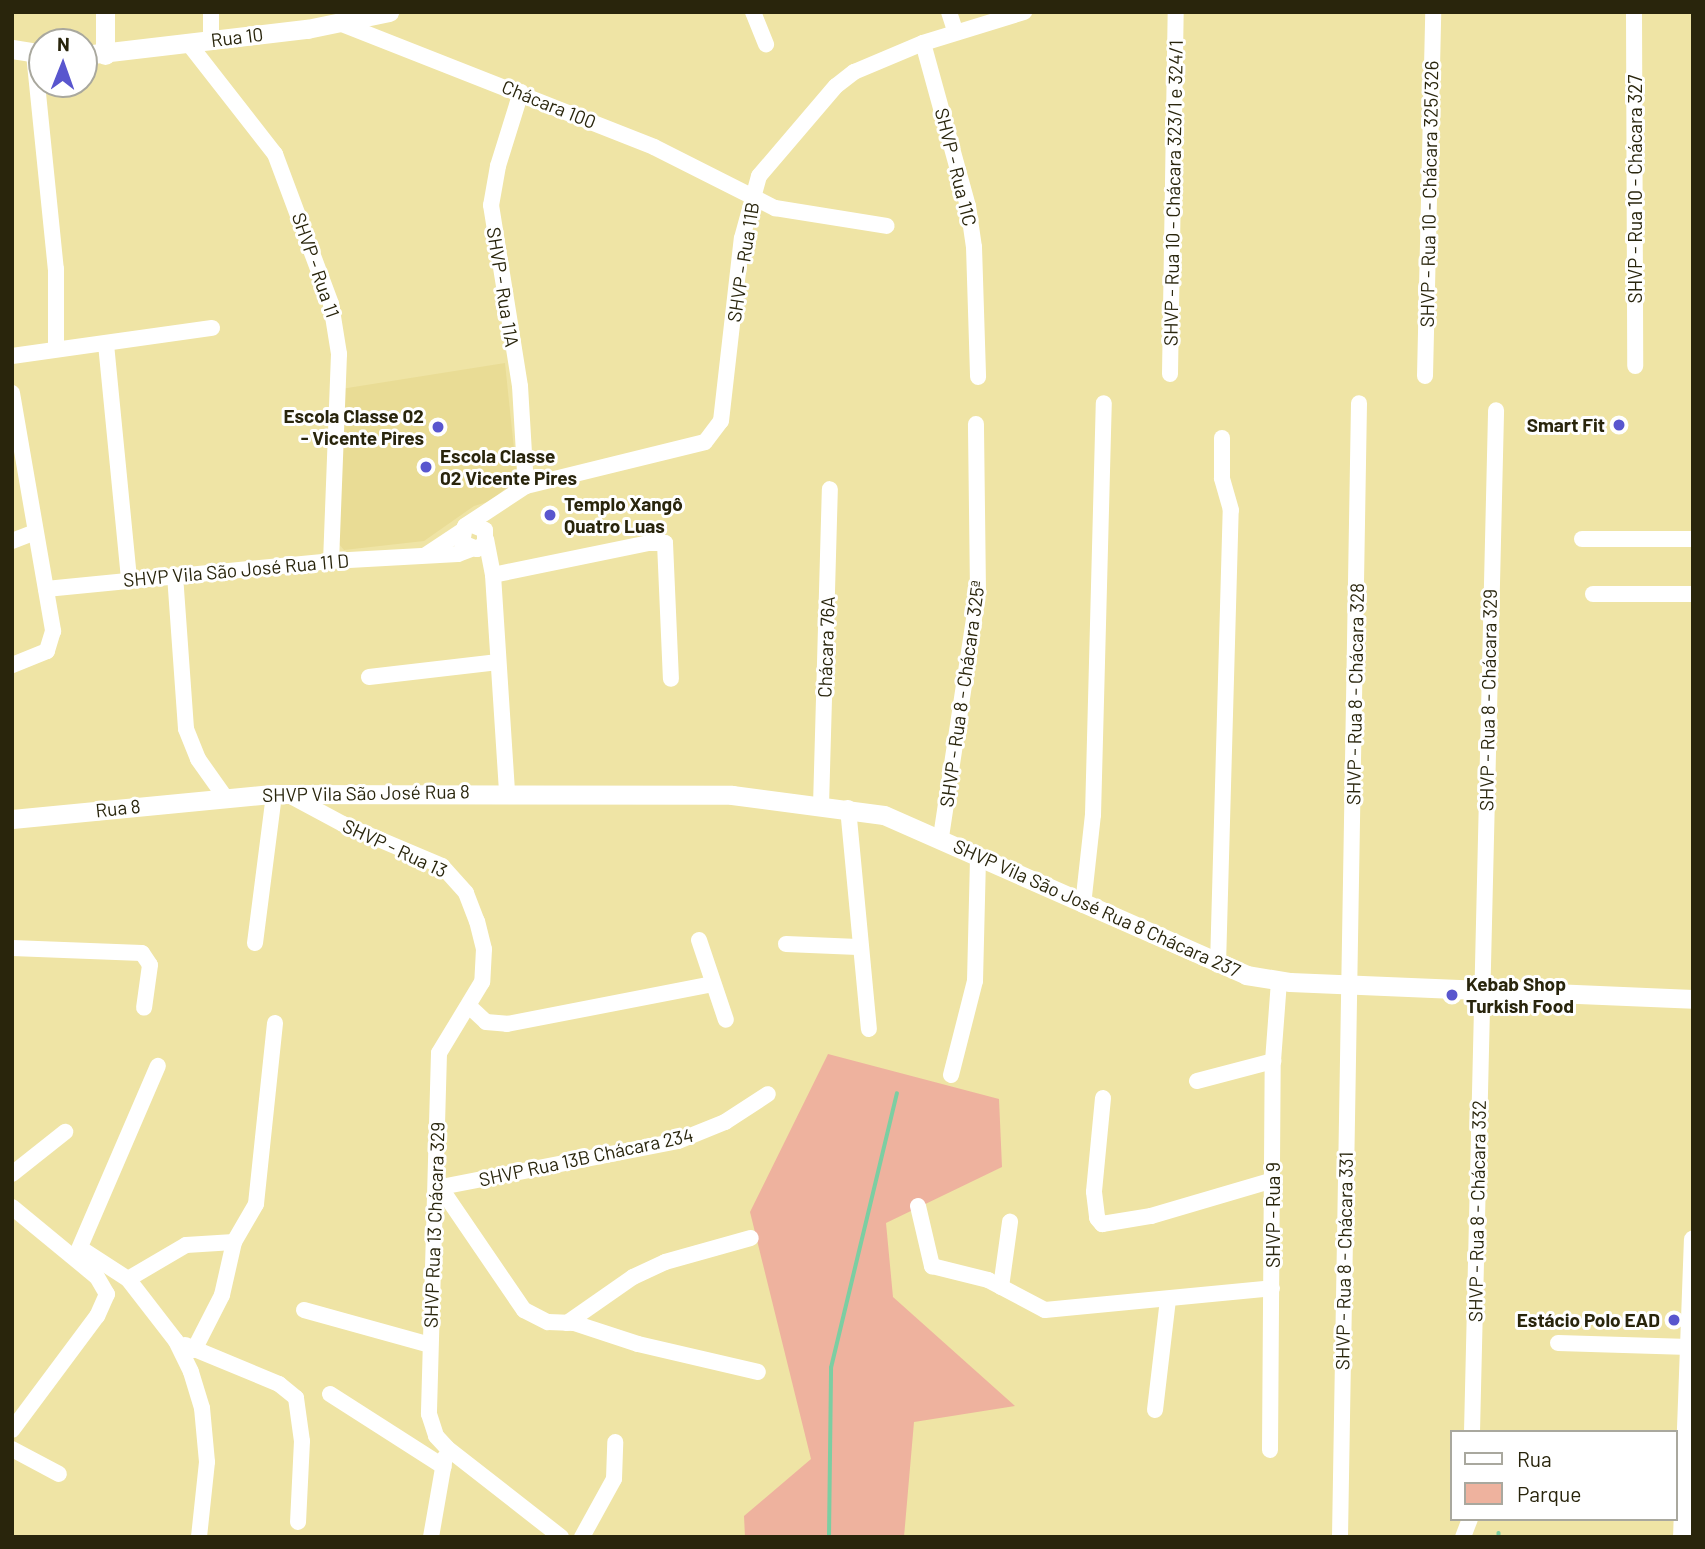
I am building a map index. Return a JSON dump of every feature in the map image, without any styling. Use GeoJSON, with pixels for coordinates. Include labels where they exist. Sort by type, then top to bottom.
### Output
{"type":"FeatureCollection","features":[{"type":"Feature","properties":{"kind":"street"},"geometry":{"type":"LineString","coordinates":[[105,12],[105,55]]}},
{"type":"Feature","properties":{"kind":"street"},"geometry":{"type":"LineString","coordinates":[[211,12],[211,40]]}},
{"type":"Feature","properties":{"kind":"street","name":"Rua 10"},"geometry":{"type":"LineString","coordinates":[[98,55],[342,24],[389,12]]}},
{"type":"Feature","properties":{"kind":"street"},"geometry":{"type":"LineString","coordinates":[[753,12],[766,45]]}},
{"type":"Feature","properties":{"kind":"street"},"geometry":{"type":"LineString","coordinates":[[949,12],[955,31]]}},
{"type":"Feature","properties":{"kind":"street","name":"SHVP - Rua 11B"},"geometry":{"type":"LineString","coordinates":[[426,555],[526,486],[687,450],[714,434],[721,421],[751,196],[759,176],[836,86],[854,72],[955,31],[1024,12]]}},
{"type":"Feature","properties":{"kind":"street","name":"SHVP - Rua 10 - Chácara 323/1 e 324/1"},"geometry":{"type":"LineString","coordinates":[[1170,374],[1175,12]]}},
{"type":"Feature","properties":{"kind":"street","name":"SHVP - Rua 10 - Chácara 325/326"},"geometry":{"type":"LineString","coordinates":[[1425,376],[1433,12]]}},
{"type":"Feature","properties":{"kind":"street","name":"SHVP - Rua 10 - Chácara 327"},"geometry":{"type":"LineString","coordinates":[[1634,12],[1635,366]]}},
{"type":"Feature","properties":{"kind":"street","name":"Chácara 100"},"geometry":{"type":"LineString","coordinates":[[342,24],[522,92],[654,147],[751,196],[803,215],[887,226]]}},
{"type":"Feature","properties":{"kind":"street","name":"SHVP - Rua 11C"},"geometry":{"type":"LineString","coordinates":[[923,43],[968,205],[974,247],[978,377]]}},
{"type":"Feature","properties":{"kind":"street","name":"SHVP - Rua 11"},"geometry":{"type":"LineString","coordinates":[[189,44],[275,154],[331,304],[339,354],[331,561]]}},
{"type":"Feature","properties":{"kind":"street","name":"SHVP - Rua 11A"},"geometry":{"type":"LineString","coordinates":[[522,92],[498,166],[492,205],[520,386],[526,486]]}},
{"type":"Feature","properties":{"kind":"street"},"geometry":{"type":"LineString","coordinates":[[42,98],[53,234],[56,349]]}},
{"type":"Feature","properties":{"kind":"street"},"geometry":{"type":"LineString","coordinates":[[12,356],[212,328]]}},
{"type":"Feature","properties":{"kind":"street"},"geometry":{"type":"LineString","coordinates":[[106,344],[129,579]]}},
{"type":"Feature","properties":{"kind":"street"},"geometry":{"type":"LineString","coordinates":[[12,393],[46,589],[52,644],[40,655],[12,665]]}},
{"type":"Feature","properties":{"kind":"street"},"geometry":{"type":"LineString","coordinates":[[1083,905],[1093,815],[1104,403]]}},
{"type":"Feature","properties":{"kind":"street","name":"SHVP - Rua 8 - Chácara 328"},"geometry":{"type":"LineString","coordinates":[[1352,985],[1359,403]]}},
{"type":"Feature","properties":{"kind":"street","name":"SHVP - Rua 8 - Chácara 329"},"geometry":{"type":"LineString","coordinates":[[1481,990],[1496,410]]}},
{"type":"Feature","properties":{"kind":"street","name":"SHVP - Rua 8 - Chácara 325ª"},"geometry":{"type":"LineString","coordinates":[[941,837],[978,592],[976,424]]}},
{"type":"Feature","properties":{"kind":"street"},"geometry":{"type":"LineString","coordinates":[[1218,965],[1231,510],[1222,478],[1222,438]]}},
{"type":"Feature","properties":{"kind":"street","name":"Chácara 76A"},"geometry":{"type":"LineString","coordinates":[[821,806],[830,489]]}},
{"type":"Feature","properties":{"kind":"street"},"geometry":{"type":"LineString","coordinates":[[481,543],[496,509]]}},
{"type":"Feature","properties":{"kind":"street"},"geometry":{"type":"LineString","coordinates":[[481,543],[462,542],[466,527],[481,526],[481,543],[492,571],[508,791]]}},
{"type":"Feature","properties":{"kind":"street"},"geometry":{"type":"LineString","coordinates":[[12,541],[36,532]]}},
{"type":"Feature","properties":{"kind":"street"},"geometry":{"type":"LineString","coordinates":[[1582,539],[1693,539]]}},
{"type":"Feature","properties":{"kind":"street"},"geometry":{"type":"LineString","coordinates":[[492,571],[663,542],[669,551],[671,679]]}},
{"type":"Feature","properties":{"kind":"street","name":"SHVP Vila São José Rua 11 D"},"geometry":{"type":"LineString","coordinates":[[46,589],[129,579],[426,555],[481,543]]}},
{"type":"Feature","properties":{"kind":"street"},"geometry":{"type":"LineString","coordinates":[[176,575],[186,729],[198,759],[225,797]]}},
{"type":"Feature","properties":{"kind":"street"},"geometry":{"type":"LineString","coordinates":[[1593,594],[1693,594]]}},
{"type":"Feature","properties":{"kind":"street"},"geometry":{"type":"LineString","coordinates":[[369,677],[498,662]]}},
{"type":"Feature","properties":{"kind":"street","name":"SHVP Vila São José Rua 8 Chácara 237"},"geometry":{"type":"LineString","coordinates":[[508,791],[732,795],[848,808],[884,815],[941,837],[978,857],[1218,965],[1279,981],[1693,999]]}},
{"type":"Feature","properties":{"kind":"street","name":"SHVP Vila São José Rua 8"},"geometry":{"type":"LineString","coordinates":[[225,797],[280,793],[508,791]]}},
{"type":"Feature","properties":{"kind":"street"},"geometry":{"type":"LineString","coordinates":[[255,943],[280,793]]}},
{"type":"Feature","properties":{"kind":"street","name":"SHVP - Rua 13"},"geometry":{"type":"LineString","coordinates":[[280,793],[454,875],[477,920],[484,949],[482,982],[470,1007]]}},
{"type":"Feature","properties":{"kind":"street","name":"Rua 8"},"geometry":{"type":"LineString","coordinates":[[12,818],[225,797]]}},
{"type":"Feature","properties":{"kind":"street"},"geometry":{"type":"LineString","coordinates":[[848,808],[858,947],[869,1029]]}},
{"type":"Feature","properties":{"kind":"street"},"geometry":{"type":"LineString","coordinates":[[951,1076],[975,981],[978,857]]}},
{"type":"Feature","properties":{"kind":"street"},"geometry":{"type":"LineString","coordinates":[[699,940],[726,1020]]}},
{"type":"Feature","properties":{"kind":"street"},"geometry":{"type":"LineString","coordinates":[[786,944],[858,947]]}},
{"type":"Feature","properties":{"kind":"street"},"geometry":{"type":"LineString","coordinates":[[12,948],[142,953],[150,965],[144,1008]]}},
{"type":"Feature","properties":{"kind":"street","name":"SHVP - Rua 9"},"geometry":{"type":"LineString","coordinates":[[1270,1450],[1273,1061],[1279,981]]}},
{"type":"Feature","properties":{"kind":"street"},"geometry":{"type":"LineString","coordinates":[[470,1007],[486,1022],[507,1024],[712,984]]}},
{"type":"Feature","properties":{"kind":"street","name":"SHVP - Rua 8 - Chácara 331"},"geometry":{"type":"LineString","coordinates":[[1340,1537],[1352,985]]}},
{"type":"Feature","properties":{"kind":"street","name":"SHVP - Rua 8 - Chácara 332"},"geometry":{"type":"LineString","coordinates":[[1472,1430],[1481,990]]}},
{"type":"Feature","properties":{"kind":"street","name":"SHVP Rua 13 Chácara 329"},"geometry":{"type":"LineString","coordinates":[[447,1448],[436,1436],[429,1413],[438,1188],[439,1053],[444,1038],[470,1007]]}},
{"type":"Feature","properties":{"kind":"street"},"geometry":{"type":"LineString","coordinates":[[194,1350],[225,1289],[234,1242],[256,1204],[275,1023]]}},
{"type":"Feature","properties":{"kind":"street"},"geometry":{"type":"LineString","coordinates":[[1197,1082],[1273,1061]]}},
{"type":"Feature","properties":{"kind":"street"},"geometry":{"type":"LineString","coordinates":[[77,1253],[158,1066]]}},
{"type":"Feature","properties":{"kind":"street","name":"SHVP Rua 13B Chácara 234"},"geometry":{"type":"LineString","coordinates":[[438,1188],[678,1141],[724,1122],[768,1094]]}},
{"type":"Feature","properties":{"kind":"street"},"geometry":{"type":"LineString","coordinates":[[1103,1098],[1094,1192],[1097,1218],[1102,1224],[1151,1216],[1273,1180]]}},
{"type":"Feature","properties":{"kind":"street"},"geometry":{"type":"LineString","coordinates":[[12,1174],[65,1132]]}},
{"type":"Feature","properties":{"kind":"street"},"geometry":{"type":"LineString","coordinates":[[438,1188],[524,1310],[548,1321],[567,1323],[638,1345],[758,1372]]}},
{"type":"Feature","properties":{"kind":"street"},"geometry":{"type":"LineString","coordinates":[[918,1206],[929,1264],[1001,1287],[1045,1310],[1272,1288]]}},
{"type":"Feature","properties":{"kind":"street"},"geometry":{"type":"LineString","coordinates":[[12,1207],[77,1253],[128,1279],[176,1341],[198,1388],[204,1421],[206,1480],[199,1537]]}},
{"type":"Feature","properties":{"kind":"street"},"geometry":{"type":"LineString","coordinates":[[1001,1287],[1010,1222]]}},
{"type":"Feature","properties":{"kind":"street"},"geometry":{"type":"LineString","coordinates":[[567,1323],[634,1277],[665,1262],[751,1238]]}},
{"type":"Feature","properties":{"kind":"street"},"geometry":{"type":"LineString","coordinates":[[1682,1537],[1693,1239]]}},
{"type":"Feature","properties":{"kind":"street"},"geometry":{"type":"LineString","coordinates":[[128,1279],[186,1245],[234,1242]]}},
{"type":"Feature","properties":{"kind":"street"},"geometry":{"type":"LineString","coordinates":[[12,1430],[97,1316],[107,1289],[77,1253]]}},
{"type":"Feature","properties":{"kind":"street"},"geometry":{"type":"LineString","coordinates":[[1155,1410],[1168,1300]]}},
{"type":"Feature","properties":{"kind":"street"},"geometry":{"type":"LineString","coordinates":[[304,1310],[430,1345]]}},
{"type":"Feature","properties":{"kind":"street"},"geometry":{"type":"LineString","coordinates":[[176,1341],[272,1381],[296,1398],[302,1441],[298,1522]]}},
{"type":"Feature","properties":{"kind":"street"},"geometry":{"type":"LineString","coordinates":[[1558,1343],[1689,1348]]}},
{"type":"Feature","properties":{"kind":"street"},"geometry":{"type":"LineString","coordinates":[[330,1394],[444,1466]]}},
{"type":"Feature","properties":{"kind":"street"},"geometry":{"type":"LineString","coordinates":[[582,1537],[614,1479],[615,1442]]}},
{"type":"Feature","properties":{"kind":"street"},"geometry":{"type":"LineString","coordinates":[[431,1537],[447,1448],[561,1537]]}},
{"type":"Feature","properties":{"kind":"street"},"geometry":{"type":"LineString","coordinates":[[12,1449],[59,1474]]}},
{"type":"Feature","properties":{"kind":"shaded area","name":"Escola Classe 02 Vicente Pires"},"geometry":{"type":"Polygon","coordinates":[[[505,363],[517,478],[491,501],[474,506],[424,541],[344,550],[338,543],[341,389],[505,363]]]}},
{"type":"Feature","properties":{"kind":"green space"},"geometry":{"type":"Polygon","coordinates":[[[828,1054],[999,1099],[1002,1167],[886,1223],[893,1297],[1015,1406],[914,1422],[904,1537],[745,1537],[744,1516],[811,1459],[750,1212],[828,1054]]]}},
{"type":"Feature","properties":{"kind":"waterway"},"geometry":{"type":"LineString","coordinates":[[829,1537],[831,1368],[897,1094]]}},
{"type":"Feature","properties":{"kind":"place","name":"Smart Fit"},"geometry":{"type":"Point","coordinates":[1619,425]}},
{"type":"Feature","properties":{"kind":"place","name":"Escola Classe 02 - Vicente Pires"},"geometry":{"type":"Point","coordinates":[438,427]}},
{"type":"Feature","properties":{"kind":"place","name":"Escola Classe 02 Vicente Pires"},"geometry":{"type":"Point","coordinates":[426,467]}},
{"type":"Feature","properties":{"kind":"place","name":"Templo Xangô Quatro Luas"},"geometry":{"type":"Point","coordinates":[550,515]}},
{"type":"Feature","properties":{"kind":"place","name":"Kebab Shop Turkish Food"},"geometry":{"type":"Point","coordinates":[1452,995]}},
{"type":"Feature","properties":{"kind":"place","name":"Estácio Polo EAD"},"geometry":{"type":"Point","coordinates":[1674,1320]}}]}
